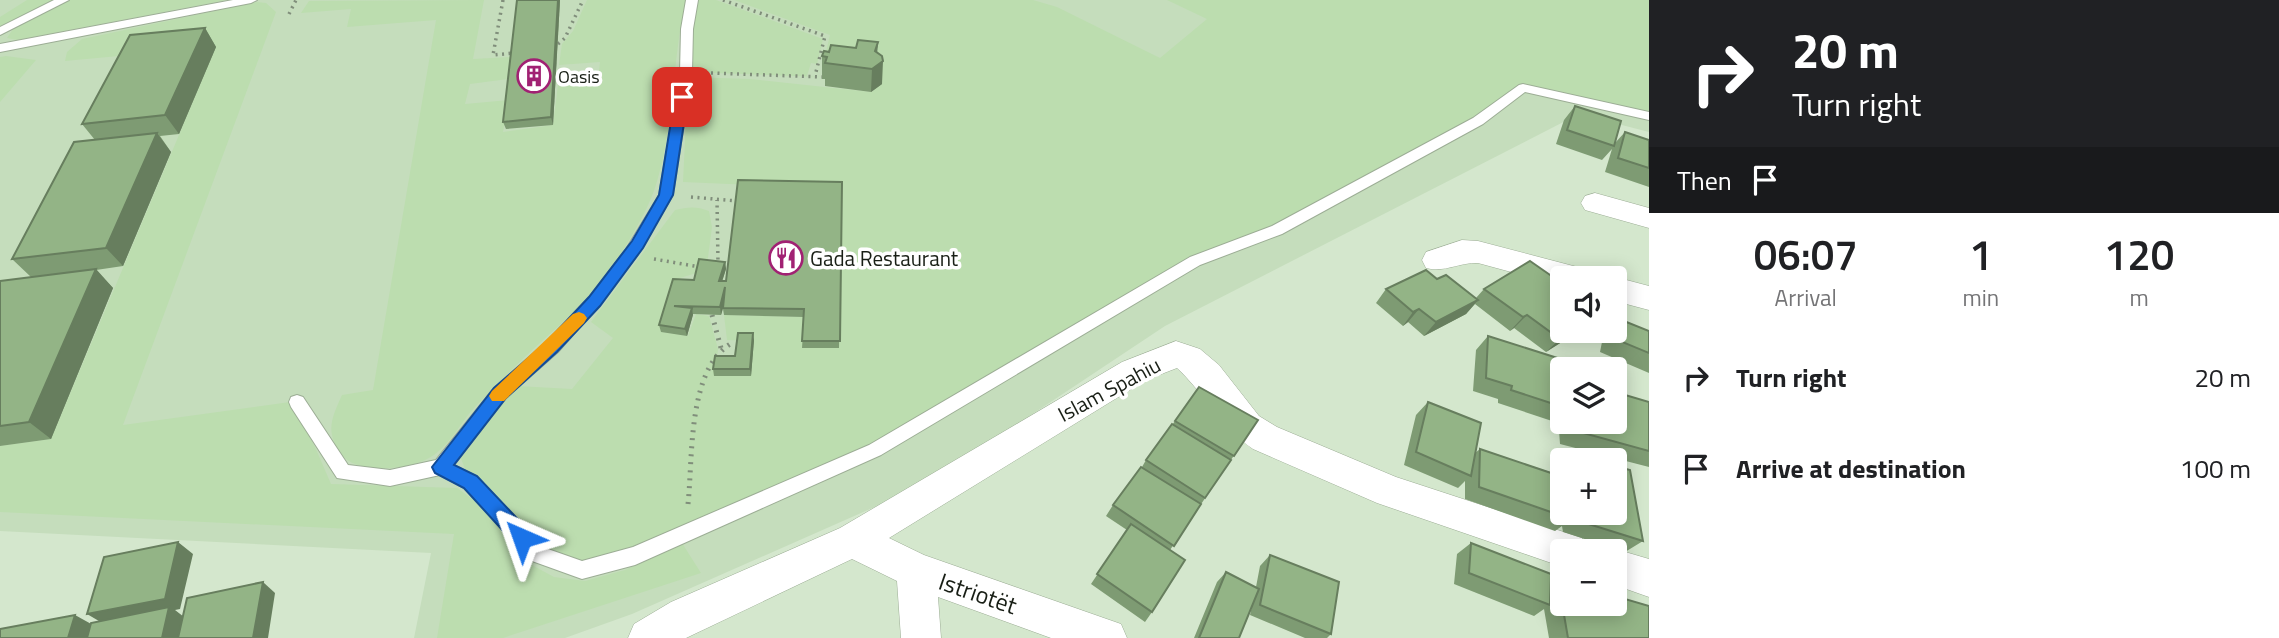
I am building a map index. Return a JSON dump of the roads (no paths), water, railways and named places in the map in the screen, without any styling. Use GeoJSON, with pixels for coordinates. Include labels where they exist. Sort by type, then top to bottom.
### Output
{"type":"FeatureCollection","features":[{"type":"Feature","properties":{"kind":"street"},"geometry":{"type":"LineString","coordinates":[[1595,203],[1649,218]]}},
{"type":"Feature","properties":{"kind":"street"},"geometry":{"type":"LineString","coordinates":[[1437,260],[1462,251],[1478,252],[1550,271]]}},
{"type":"Feature","properties":{"kind":"street"},"geometry":{"type":"LineString","coordinates":[[1627,292],[1649,298]]}},
{"type":"Feature","properties":{"kind":"street","name":"Islam Spahiu"},"geometry":{"type":"LineString","coordinates":[[648,638],[685,615],[853,540],[1134,371],[1176,354],[1188,358],[1207,375],[1247,426],[1265,438],[1390,491],[1550,545]]}},
{"type":"Feature","properties":{"kind":"street","name":"Istriotët"},"geometry":{"type":"LineString","coordinates":[[853,540],[916,571],[1107,638]]}},
{"type":"Feature","properties":{"kind":"street"},"geometry":{"type":"LineString","coordinates":[[916,571],[921,638]]}},
{"type":"Feature","properties":{"kind":"street"},"geometry":{"type":"LineString","coordinates":[[1627,571],[1649,578]]}},
{"type":"Feature","properties":{"kind":"lane"},"geometry":{"type":"LineString","coordinates":[[0,31],[62,0]]}},
{"type":"Feature","properties":{"kind":"lane"},"geometry":{"type":"LineString","coordinates":[[0,48],[251,0]]}},
{"type":"Feature","properties":{"kind":"lane"},"geometry":{"type":"LineString","coordinates":[[297,401],[343,472],[390,478],[441,467],[500,393],[552,347],[594,301],[631,253],[666,195],[685,72],[692,0]]}},
{"type":"Feature","properties":{"kind":"lane"},"geometry":{"type":"LineString","coordinates":[[441,467],[470,482],[539,555],[582,570],[635,556],[875,450],[1195,261],[1288,224],[1478,121],[1523,88],[1649,116]]}},
{"type":"Feature","properties":{"kind":"place","name":"Oasis"},"geometry":{"type":"Point","coordinates":[534,76]}},
{"type":"Feature","properties":{"kind":"place","name":"Gada Restaurant"},"geometry":{"type":"Point","coordinates":[786,258]}}]}
